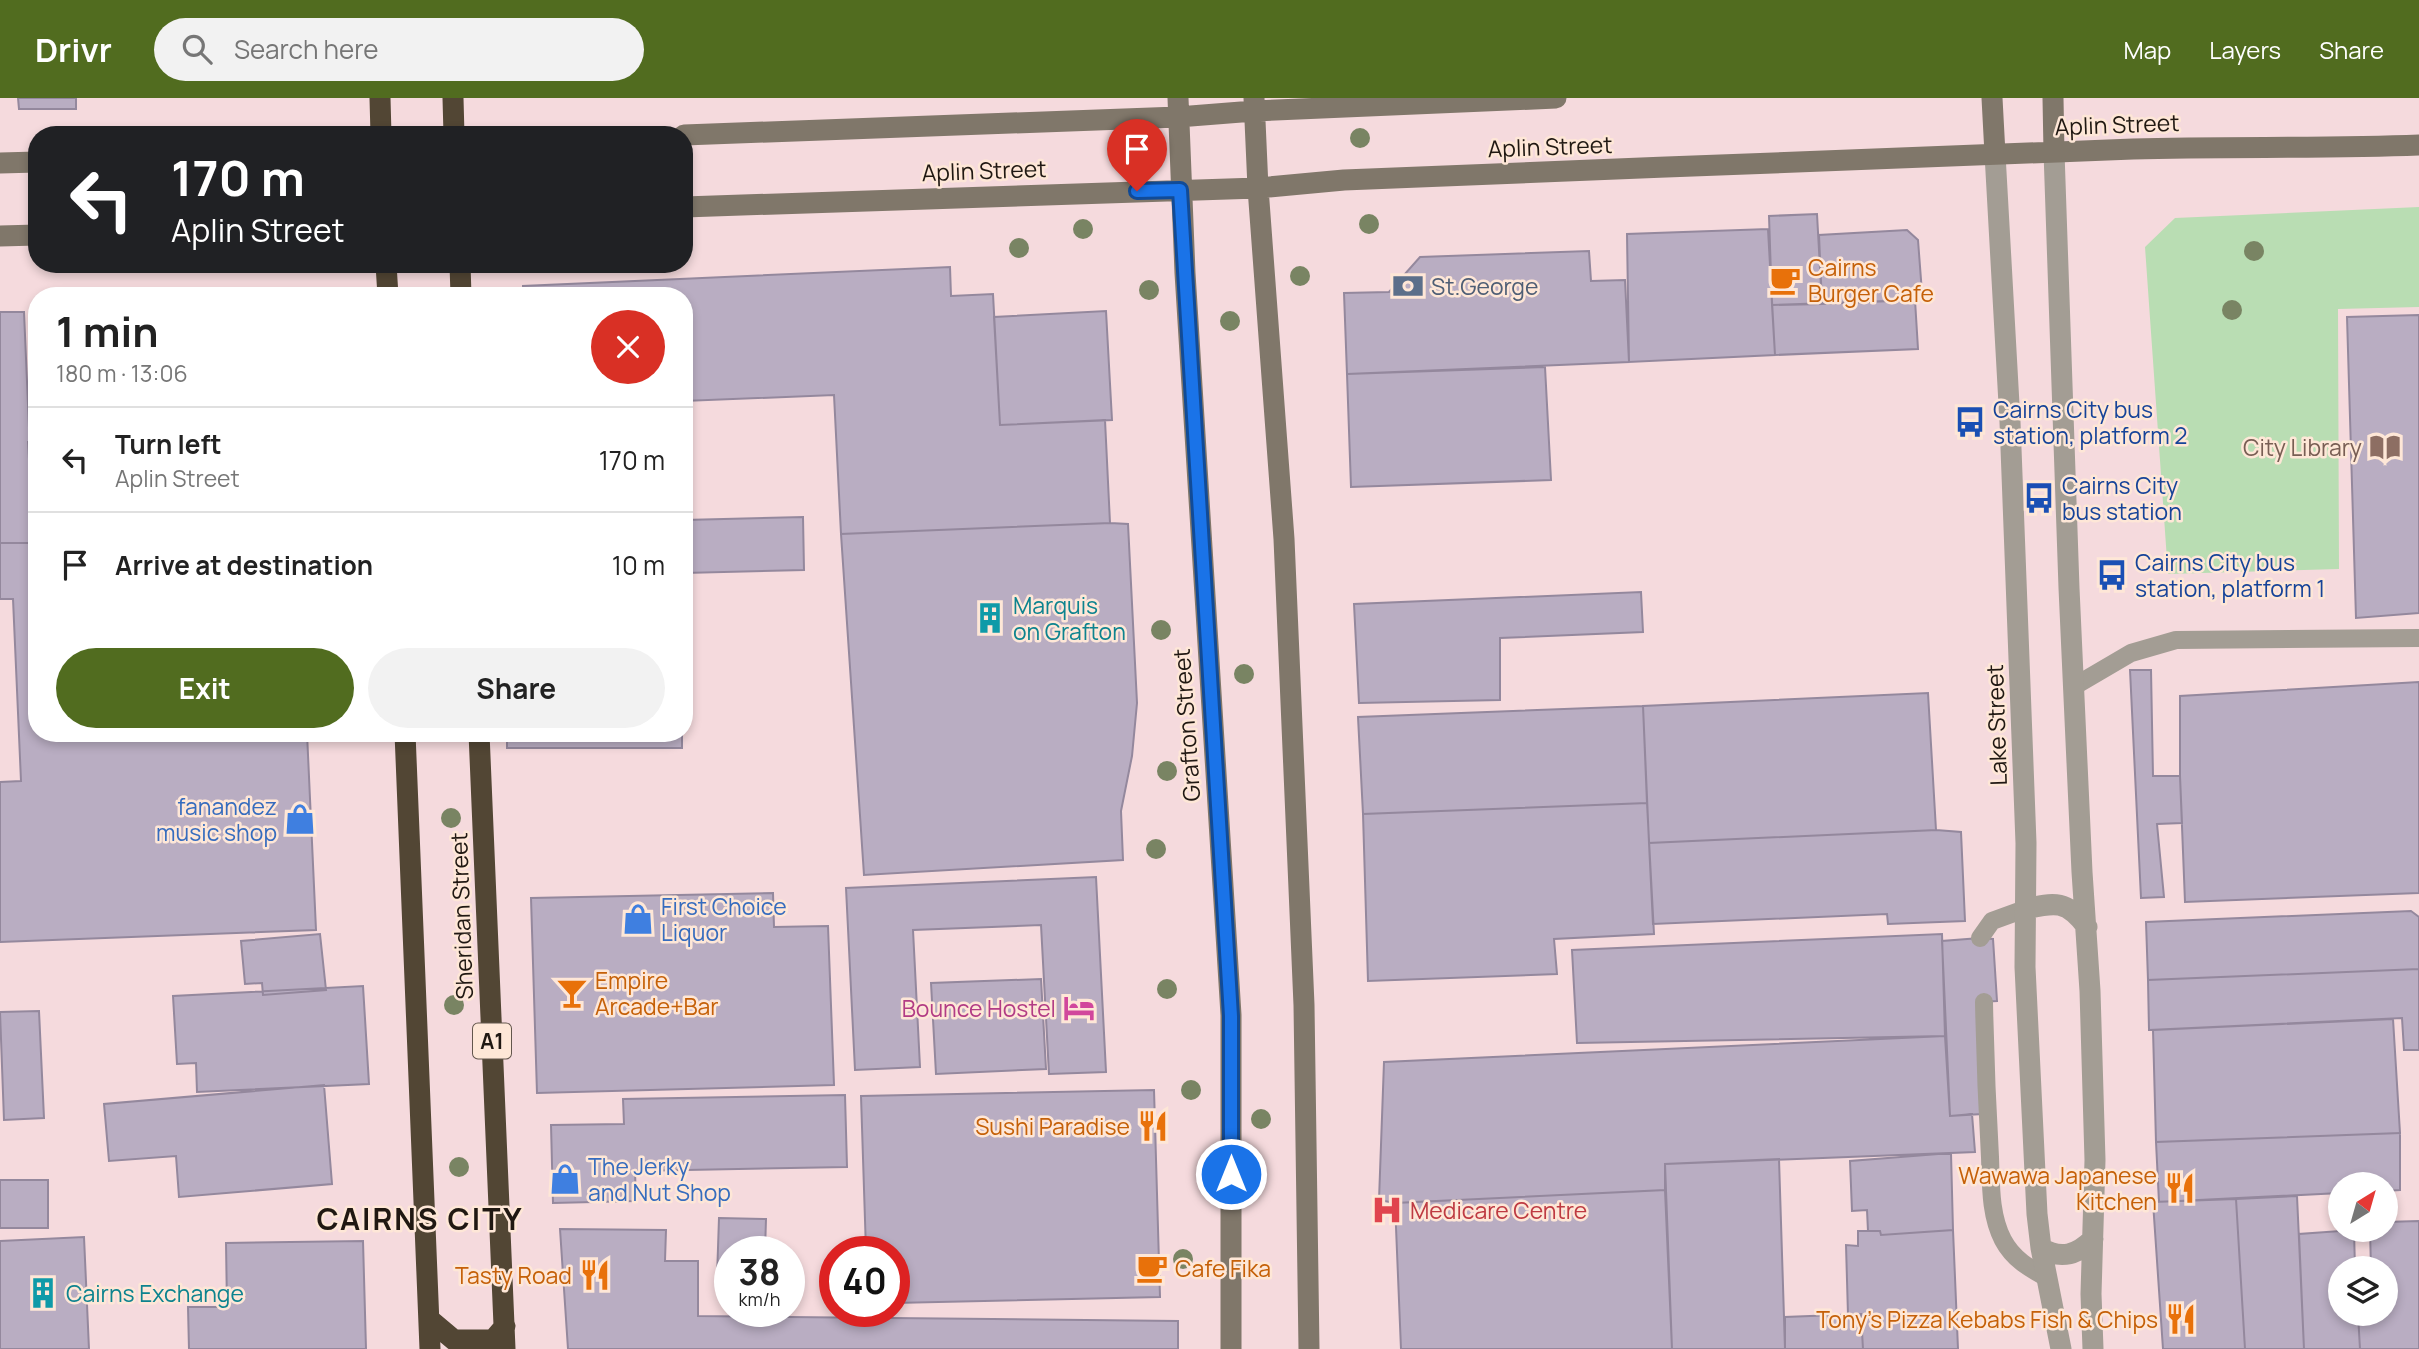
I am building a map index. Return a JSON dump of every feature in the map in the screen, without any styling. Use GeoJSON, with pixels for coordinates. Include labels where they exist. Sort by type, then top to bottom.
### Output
{"type":"FeatureCollection","features":[{"type":"Feature","properties":{"kind":"highway"},"geometry":{"type":"LineString","coordinates":[[380,98],[381,126]]}},
{"type":"Feature","properties":{"kind":"highway"},"geometry":{"type":"LineString","coordinates":[[453,98],[454,126]]}},
{"type":"Feature","properties":{"kind":"highway"},"geometry":{"type":"LineString","coordinates":[[405,742],[430,1349]]}},
{"type":"Feature","properties":{"kind":"highway","name":"Sheridan Street"},"geometry":{"type":"LineString","coordinates":[[479,742],[505,1349]]}},
{"type":"Feature","properties":{"kind":"highway"},"geometry":{"type":"LineString","coordinates":[[429,1319],[454,1339],[493,1340],[505,1326]]}},
{"type":"Feature","properties":{"kind":"street","name":"Aplin Street"},"geometry":{"type":"LineString","coordinates":[[693,135],[1254,104],[1556,98]]}},
{"type":"Feature","properties":{"kind":"street","name":"Lake Street"},"geometry":{"type":"LineString","coordinates":[[1992,98],[2010,422],[2026,829],[2026,995],[2041,1248],[2061,1349]]}},
{"type":"Feature","properties":{"kind":"street"},"geometry":{"type":"LineString","coordinates":[[2053,98],[2073,687],[2087,927],[2095,1160],[2093,1349]]}},
{"type":"Feature","properties":{"kind":"street"},"geometry":{"type":"LineString","coordinates":[[1254,104],[1284,552],[1304,1005],[1306,1344]]}},
{"type":"Feature","properties":{"kind":"street","name":"Grafton Street"},"geometry":{"type":"LineString","coordinates":[[1178,108],[1180,190],[1231,1016],[1231,1344]]}},
{"type":"Feature","properties":{"kind":"street","name":"Aplin Street"},"geometry":{"type":"LineString","coordinates":[[693,207],[1258,188],[1344,180],[1995,154],[2419,145]]}},
{"type":"Feature","properties":{"kind":"street"},"geometry":{"type":"LineString","coordinates":[[0,163],[28,162]]}},
{"type":"Feature","properties":{"kind":"street"},"geometry":{"type":"LineString","coordinates":[[0,236],[28,234]]}},
{"type":"Feature","properties":{"kind":"street"},"geometry":{"type":"LineString","coordinates":[[2025,909],[2048,904],[2062,905],[2073,911],[2087,927]]}},
{"type":"Feature","properties":{"kind":"street"},"geometry":{"type":"LineString","coordinates":[[2041,1248],[2056,1256],[2067,1255],[2081,1249],[2093,1239]]}},
{"type":"Feature","properties":{"kind":"street"},"geometry":{"type":"LineString","coordinates":[[1231,1344],[1252,1349]]}},
{"type":"Feature","properties":{"kind":"lane"},"geometry":{"type":"LineString","coordinates":[[2073,687],[2131,653],[2176,640],[2419,638]]}},
{"type":"Feature","properties":{"kind":"lane"},"geometry":{"type":"LineString","coordinates":[[1980,937],[1992,921],[2025,909]]}},
{"type":"Feature","properties":{"kind":"lane"},"geometry":{"type":"LineString","coordinates":[[1984,1002],[1994,1219],[2003,1240],[2014,1255],[2025,1266],[2047,1279]]}},
{"type":"Feature","properties":{"kind":"shaded area"},"geometry":{"type":"Polygon","coordinates":[[[0,98],[2419,98],[2419,1349],[0,1349],[0,98]]]}},
{"type":"Feature","properties":{"kind":"green space"},"geometry":{"type":"Polygon","coordinates":[[[2419,207],[2419,307],[2338,309],[2339,569],[2168,574],[2145,247],[2175,218],[2419,207]]]}},
{"type":"Feature","properties":{"kind":"building"},"geometry":{"type":"Polygon","coordinates":[[[18,98],[76,98],[76,109],[19,109],[18,98]]]}},
{"type":"Feature","properties":{"kind":"building"},"geometry":{"type":"Polygon","coordinates":[[[1817,214],[1822,304],[1772,305],[1769,216],[1817,214]]]}},
{"type":"Feature","properties":{"kind":"building"},"geometry":{"type":"Polygon","coordinates":[[[1768,229],[1775,355],[1629,362],[1627,234],[1768,229]]]}},
{"type":"Feature","properties":{"kind":"building"},"geometry":{"type":"Polygon","coordinates":[[[1907,230],[1918,240],[1922,293],[1915,294],[1915,300],[1822,304],[1819,235],[1907,230]]]}},
{"type":"Feature","properties":{"kind":"building"},"geometry":{"type":"Polygon","coordinates":[[[1589,251],[1591,281],[1625,280],[1629,362],[1347,374],[1344,293],[1389,292],[1420,257],[1589,251]]]}},
{"type":"Feature","properties":{"kind":"building"},"geometry":{"type":"Polygon","coordinates":[[[950,267],[951,296],[993,294],[1000,425],[1105,420],[1110,523],[841,534],[834,395],[693,401],[693,287],[523,286],[950,267]]]}},
{"type":"Feature","properties":{"kind":"building"},"geometry":{"type":"Polygon","coordinates":[[[1915,300],[1918,349],[1775,355],[1772,305],[1915,300]]]}},
{"type":"Feature","properties":{"kind":"building"},"geometry":{"type":"Polygon","coordinates":[[[1106,311],[1112,420],[1000,425],[994,317],[1106,311]]]}},
{"type":"Feature","properties":{"kind":"building"},"geometry":{"type":"Polygon","coordinates":[[[0,312],[24,312],[28,404],[28,543],[0,543],[0,312]]]}},
{"type":"Feature","properties":{"kind":"building","name":"City Library"},"geometry":{"type":"Polygon","coordinates":[[[2419,315],[2419,613],[2356,618],[2347,317],[2419,315]]]}},
{"type":"Feature","properties":{"kind":"building"},"geometry":{"type":"Polygon","coordinates":[[[1545,367],[1551,480],[1351,487],[1347,374],[1545,367]]]}},
{"type":"Feature","properties":{"kind":"building"},"geometry":{"type":"Polygon","coordinates":[[[803,517],[804,570],[693,573],[693,520],[803,517]]]}},
{"type":"Feature","properties":{"kind":"building","name":"Marquis on Grafton"},"geometry":{"type":"Polygon","coordinates":[[[1128,524],[1137,703],[1132,756],[1121,811],[1123,860],[864,875],[841,534],[1128,524]]]}},
{"type":"Feature","properties":{"kind":"building"},"geometry":{"type":"Polygon","coordinates":[[[0,543],[28,543],[28,742],[307,742],[316,930],[0,942],[0,782],[21,781],[13,599],[0,599],[0,543]]]}},
{"type":"Feature","properties":{"kind":"building"},"geometry":{"type":"Polygon","coordinates":[[[1641,592],[1643,632],[1500,638],[1500,700],[1359,703],[1354,604],[1641,592]]]}},
{"type":"Feature","properties":{"kind":"building"},"geometry":{"type":"Polygon","coordinates":[[[2130,670],[2151,670],[2153,776],[2180,776],[2182,823],[2157,824],[2164,897],[2141,898],[2130,670]]]}},
{"type":"Feature","properties":{"kind":"building"},"geometry":{"type":"Polygon","coordinates":[[[2419,682],[2419,893],[2185,902],[2180,696],[2419,682]]]}},
{"type":"Feature","properties":{"kind":"building"},"geometry":{"type":"Polygon","coordinates":[[[1928,693],[1936,830],[1649,843],[1643,706],[1928,693]]]}},
{"type":"Feature","properties":{"kind":"building"},"geometry":{"type":"Polygon","coordinates":[[[1643,706],[1647,803],[1363,814],[1358,717],[1643,706]]]}},
{"type":"Feature","properties":{"kind":"building"},"geometry":{"type":"Polygon","coordinates":[[[507,742],[682,742],[682,748],[507,748],[507,742]]]}},
{"type":"Feature","properties":{"kind":"building"},"geometry":{"type":"Polygon","coordinates":[[[1647,803],[1654,934],[1554,939],[1557,974],[1368,981],[1363,814],[1647,803]]]}},
{"type":"Feature","properties":{"kind":"building"},"geometry":{"type":"Polygon","coordinates":[[[1936,830],[1961,832],[1965,921],[1888,924],[1887,914],[1653,924],[1649,843],[1936,830]]]}},
{"type":"Feature","properties":{"kind":"building"},"geometry":{"type":"Polygon","coordinates":[[[1096,877],[1106,1072],[1049,1074],[1041,925],[913,930],[920,1067],[855,1070],[846,888],[1096,877]]]}},
{"type":"Feature","properties":{"kind":"building"},"geometry":{"type":"Polygon","coordinates":[[[773,893],[774,927],[828,926],[834,1085],[537,1093],[531,898],[773,893]]]}},
{"type":"Feature","properties":{"kind":"building"},"geometry":{"type":"Polygon","coordinates":[[[2411,911],[2419,917],[2419,969],[2148,980],[2146,922],[2411,911]]]}},
{"type":"Feature","properties":{"kind":"building"},"geometry":{"type":"Polygon","coordinates":[[[320,934],[326,990],[263,995],[262,983],[245,984],[241,941],[320,934]]]}},
{"type":"Feature","properties":{"kind":"building"},"geometry":{"type":"Polygon","coordinates":[[[1942,934],[1945,1036],[1577,1043],[1572,950],[1942,934]]]}},
{"type":"Feature","properties":{"kind":"building"},"geometry":{"type":"Polygon","coordinates":[[[1993,939],[1997,1001],[1977,1002],[1982,1114],[1950,1116],[1942,941],[1993,939]]]}},
{"type":"Feature","properties":{"kind":"building"},"geometry":{"type":"Polygon","coordinates":[[[2419,969],[2419,1050],[2404,1050],[2402,1018],[2149,1030],[2148,980],[2419,969]]]}},
{"type":"Feature","properties":{"kind":"building"},"geometry":{"type":"Polygon","coordinates":[[[1041,979],[1046,1069],[936,1074],[931,983],[1041,979]]]}},
{"type":"Feature","properties":{"kind":"building"},"geometry":{"type":"Polygon","coordinates":[[[363,986],[369,1084],[197,1092],[196,1063],[177,1064],[173,996],[363,986]]]}},
{"type":"Feature","properties":{"kind":"building"},"geometry":{"type":"Polygon","coordinates":[[[39,1011],[44,1118],[4,1120],[0,1012],[39,1011]]]}},
{"type":"Feature","properties":{"kind":"building"},"geometry":{"type":"Polygon","coordinates":[[[2393,1019],[2400,1133],[2156,1142],[2153,1030],[2393,1019]]]}},
{"type":"Feature","properties":{"kind":"building"},"geometry":{"type":"Polygon","coordinates":[[[1945,1036],[1950,1116],[1972,1114],[1975,1152],[1665,1164],[1665,1190],[1395,1203],[1379,1200],[1384,1062],[1945,1036]]]}},
{"type":"Feature","properties":{"kind":"building"},"geometry":{"type":"Polygon","coordinates":[[[324,1085],[332,1184],[179,1197],[176,1156],[109,1161],[104,1104],[324,1085]]]}},
{"type":"Feature","properties":{"kind":"building"},"geometry":{"type":"Polygon","coordinates":[[[1154,1090],[1160,1297],[910,1303],[910,1236],[866,1236],[861,1096],[1154,1090]]]}},
{"type":"Feature","properties":{"kind":"building"},"geometry":{"type":"Polygon","coordinates":[[[845,1095],[847,1167],[635,1171],[636,1201],[553,1203],[551,1125],[624,1124],[623,1099],[845,1095]]]}},
{"type":"Feature","properties":{"kind":"building"},"geometry":{"type":"Polygon","coordinates":[[[2400,1133],[2400,1190],[2398,1172],[2328,1172],[2328,1194],[2159,1202],[2156,1142],[2400,1133]]]}},
{"type":"Feature","properties":{"kind":"building"},"geometry":{"type":"Polygon","coordinates":[[[1951,1153],[1953,1230],[1881,1235],[1880,1231],[1868,1231],[1867,1210],[1852,1211],[1850,1161],[1951,1153]]]}},
{"type":"Feature","properties":{"kind":"building"},"geometry":{"type":"Polygon","coordinates":[[[1779,1159],[1785,1349],[1672,1349],[1665,1164],[1779,1159]]]}},
{"type":"Feature","properties":{"kind":"building"},"geometry":{"type":"Polygon","coordinates":[[[0,1180],[48,1180],[48,1228],[0,1228],[0,1180]]]}},
{"type":"Feature","properties":{"kind":"building"},"geometry":{"type":"Polygon","coordinates":[[[1665,1190],[1672,1349],[1401,1349],[1395,1203],[1665,1190]]]}},
{"type":"Feature","properties":{"kind":"building"},"geometry":{"type":"Polygon","coordinates":[[[2297,1196],[2304,1349],[2245,1349],[2236,1199],[2297,1196]]]}},
{"type":"Feature","properties":{"kind":"building"},"geometry":{"type":"Polygon","coordinates":[[[2236,1199],[2245,1349],[2163,1349],[2153,1202],[2236,1199]]]}},
{"type":"Feature","properties":{"kind":"building"},"geometry":{"type":"Polygon","coordinates":[[[719,1218],[766,1219],[765,1236],[718,1236],[719,1218]]]}},
{"type":"Feature","properties":{"kind":"building"},"geometry":{"type":"Polygon","coordinates":[[[2419,1221],[2419,1349],[2360,1349],[2359,1326],[2398,1326],[2398,1256],[2371,1256],[2370,1242],[2398,1242],[2398,1222],[2419,1221]]]}},
{"type":"Feature","properties":{"kind":"building"},"geometry":{"type":"Polygon","coordinates":[[[560,1229],[666,1230],[665,1261],[698,1261],[698,1316],[714,1316],[714,1327],[805,1327],[805,1317],[819,1317],[819,1327],[910,1327],[910,1318],[1178,1321],[1178,1349],[568,1349],[560,1229]]]}},
{"type":"Feature","properties":{"kind":"building"},"geometry":{"type":"Polygon","coordinates":[[[1953,1230],[1958,1349],[1863,1349],[1861,1314],[1848,1315],[1846,1245],[1858,1246],[1858,1231],[1880,1231],[1881,1235],[1953,1230]]]}},
{"type":"Feature","properties":{"kind":"building"},"geometry":{"type":"Polygon","coordinates":[[[2328,1232],[2328,1242],[2354,1242],[2355,1256],[2328,1256],[2328,1326],[2359,1326],[2360,1349],[2304,1349],[2299,1234],[2328,1232]]]}},
{"type":"Feature","properties":{"kind":"building","name":"Cairns Exchange"},"geometry":{"type":"Polygon","coordinates":[[[84,1237],[89,1349],[0,1349],[0,1241],[84,1237]]]}},
{"type":"Feature","properties":{"kind":"building"},"geometry":{"type":"Polygon","coordinates":[[[363,1241],[366,1349],[189,1349],[188,1307],[227,1307],[226,1243],[363,1241]]]}},
{"type":"Feature","properties":{"kind":"building"},"geometry":{"type":"Polygon","coordinates":[[[1861,1314],[1863,1349],[1785,1349],[1785,1317],[1861,1314]]]}},
{"type":"Feature","properties":{"kind":"place","name":"Cairns Burger Cafe"},"geometry":{"type":"Point","coordinates":[1785,280]}},
{"type":"Feature","properties":{"kind":"place","name":"St.George"},"geometry":{"type":"Point","coordinates":[1408,286]}},
{"type":"Feature","properties":{"kind":"place","name":"Cairns City bus station, platform 2"},"geometry":{"type":"Point","coordinates":[1970,422]}},
{"type":"Feature","properties":{"kind":"place","name":"City Library"},"geometry":{"type":"Point","coordinates":[2385,447]}},
{"type":"Feature","properties":{"kind":"place","name":"Cairns City bus station"},"geometry":{"type":"Point","coordinates":[2039,498]}},
{"type":"Feature","properties":{"kind":"place","name":"Cairns City bus station, platform 1"},"geometry":{"type":"Point","coordinates":[2112,575]}},
{"type":"Feature","properties":{"kind":"place","name":"Marquis on Grafton"},"geometry":{"type":"Point","coordinates":[990,618]}},
{"type":"Feature","properties":{"kind":"place","name":"fanandez music shop"},"geometry":{"type":"Point","coordinates":[300,819]}},
{"type":"Feature","properties":{"kind":"place","name":"First Choice Liquor"},"geometry":{"type":"Point","coordinates":[638,919]}},
{"type":"Feature","properties":{"kind":"place","name":"Empire Arcade+Bar"},"geometry":{"type":"Point","coordinates":[572,993]}},
{"type":"Feature","properties":{"kind":"place","name":"Bounce Hostel"},"geometry":{"type":"Point","coordinates":[1079,1008]}},
{"type":"Feature","properties":{"kind":"place","name":"Sushi Paradise"},"geometry":{"type":"Point","coordinates":[1153,1126]}},
{"type":"Feature","properties":{"kind":"place","name":"The Jerky and Nut Shop"},"geometry":{"type":"Point","coordinates":[565,1179]}},
{"type":"Feature","properties":{"kind":"place","name":"Wawawa Japanese Kitchen"},"geometry":{"type":"Point","coordinates":[2180,1188]}},
{"type":"Feature","properties":{"kind":"place","name":"Medicare Centre"},"geometry":{"type":"Point","coordinates":[1387,1210]}},
{"type":"Feature","properties":{"kind":"place","name":"Cafe Fika"},"geometry":{"type":"Point","coordinates":[1152,1268]}},
{"type":"Feature","properties":{"kind":"place","name":"Tasty Road"},"geometry":{"type":"Point","coordinates":[595,1275]}},
{"type":"Feature","properties":{"kind":"place","name":"Cairns Exchange"},"geometry":{"type":"Point","coordinates":[43,1293]}},
{"type":"Feature","properties":{"kind":"place","name":"Tony's Pizza Kebabs Fish & Chips"},"geometry":{"type":"Point","coordinates":[2181,1319]}},
{"type":"Feature","properties":{"kind":"district","name":"CAIRNS CITY"},"geometry":{"type":"Point","coordinates":[420,1218]}},
{"type":"Feature","properties":{"kind":"route"},"geometry":{"type":"LineString","coordinates":[[1137,191],[1180,190],[1231,1016],[1231,1174]]}}]}
